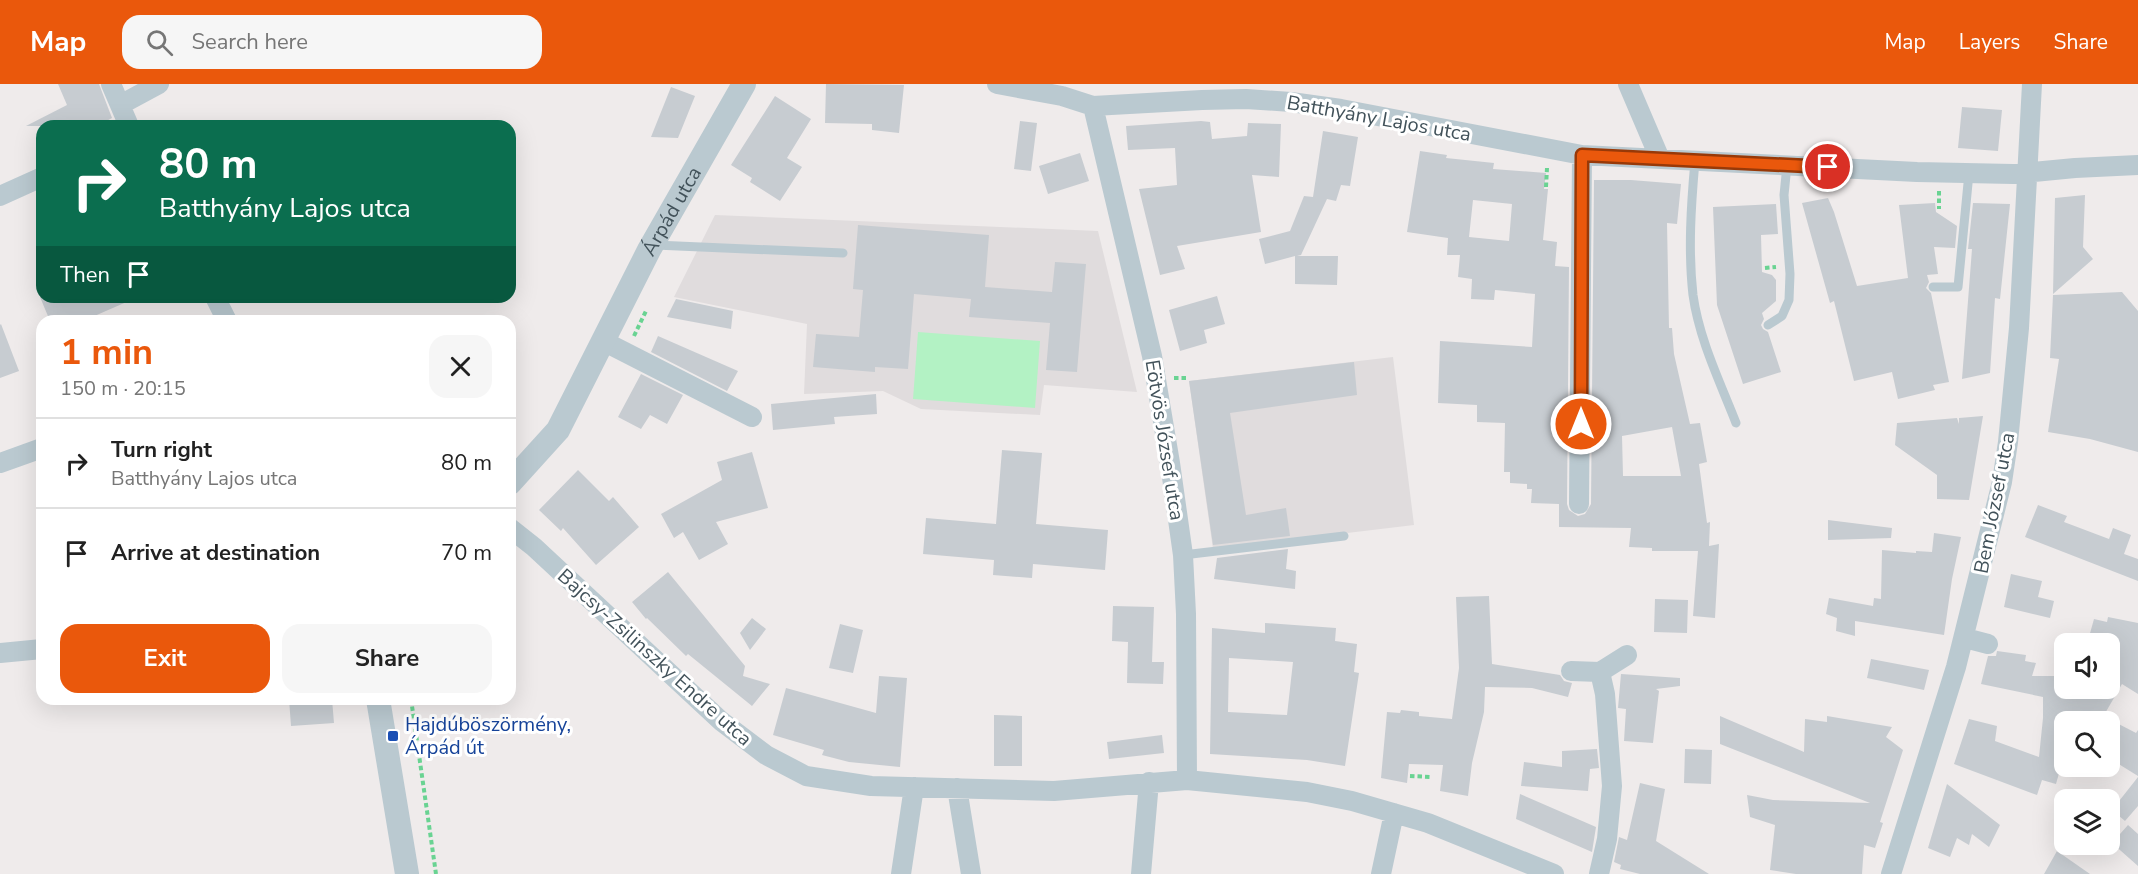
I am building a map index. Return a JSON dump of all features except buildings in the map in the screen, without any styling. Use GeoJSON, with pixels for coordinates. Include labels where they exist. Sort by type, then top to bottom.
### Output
{"type":"FeatureCollection","features":[{"type":"Feature","properties":{"kind":"street"},"geometry":{"type":"LineString","coordinates":[[111,84],[126,120]]}},
{"type":"Feature","properties":{"kind":"street"},"geometry":{"type":"LineString","coordinates":[[120,105],[159,84]]}},
{"type":"Feature","properties":{"kind":"street","name":"Árpád utca"},"geometry":{"type":"LineString","coordinates":[[516,476],[558,430],[652,245],[744,84]]}},
{"type":"Feature","properties":{"kind":"street","name":"Batthyány Lajos utca"},"geometry":{"type":"LineString","coordinates":[[997,84],[1062,96],[1093,106],[1246,99],[1291,102],[1341,109],[1582,155],[1969,173],[2028,173],[2138,165]]}},
{"type":"Feature","properties":{"kind":"street"},"geometry":{"type":"LineString","coordinates":[[1628,84],[1660,159]]}},
{"type":"Feature","properties":{"kind":"street","name":"Bem József utca"},"geometry":{"type":"LineString","coordinates":[[1891,874],[1965,638],[2002,482],[2019,328],[2032,84]]}},
{"type":"Feature","properties":{"kind":"street","name":"Eötvös József utca"},"geometry":{"type":"LineString","coordinates":[[1093,106],[1152,356],[1183,555],[1187,666],[1187,780]]}},
{"type":"Feature","properties":{"kind":"street"},"geometry":{"type":"LineString","coordinates":[[1579,504],[1582,155]]}},
{"type":"Feature","properties":{"kind":"street"},"geometry":{"type":"LineString","coordinates":[[0,196],[36,180]]}},
{"type":"Feature","properties":{"kind":"street"},"geometry":{"type":"LineString","coordinates":[[603,341],[752,417]]}},
{"type":"Feature","properties":{"kind":"street"},"geometry":{"type":"LineString","coordinates":[[0,463],[36,450]]}},
{"type":"Feature","properties":{"kind":"street","name":"Bajcsy-Zsilinszky Endre utca"},"geometry":{"type":"LineString","coordinates":[[516,533],[721,722],[766,755],[806,776],[871,786],[914,788],[1054,791],[1187,780],[1307,792],[1352,801],[1428,823],[1554,874]]}},
{"type":"Feature","properties":{"kind":"street"},"geometry":{"type":"LineString","coordinates":[[1965,638],[1988,644]]}},
{"type":"Feature","properties":{"kind":"street"},"geometry":{"type":"LineString","coordinates":[[0,653],[36,650]]}},
{"type":"Feature","properties":{"kind":"street"},"geometry":{"type":"LineString","coordinates":[[1571,671],[1600,672],[1627,656]]}},
{"type":"Feature","properties":{"kind":"street"},"geometry":{"type":"LineString","coordinates":[[1599,874],[1607,839],[1612,786],[1605,694],[1600,672]]}},
{"type":"Feature","properties":{"kind":"street"},"geometry":{"type":"LineString","coordinates":[[379,705],[407,874]]}},
{"type":"Feature","properties":{"kind":"street"},"geometry":{"type":"LineString","coordinates":[[1141,874],[1149,782]]}},
{"type":"Feature","properties":{"kind":"street"},"geometry":{"type":"LineString","coordinates":[[901,874],[914,788]]}},
{"type":"Feature","properties":{"kind":"street"},"geometry":{"type":"LineString","coordinates":[[957,788],[971,874]]}},
{"type":"Feature","properties":{"kind":"street"},"geometry":{"type":"LineString","coordinates":[[1382,874],[1394,813]]}},
{"type":"Feature","properties":{"kind":"lane"},"geometry":{"type":"LineString","coordinates":[[1695,161],[1691,207],[1693,296],[1714,368],[1737,423]]}},
{"type":"Feature","properties":{"kind":"lane"},"geometry":{"type":"LineString","coordinates":[[1768,326],[1782,316],[1789,300],[1790,274],[1784,195],[1787,165]]}},
{"type":"Feature","properties":{"kind":"lane"},"geometry":{"type":"LineString","coordinates":[[1933,287],[1958,287],[1969,173]]}},
{"type":"Feature","properties":{"kind":"lane"},"geometry":{"type":"LineString","coordinates":[[652,245],[843,253]]}},
{"type":"Feature","properties":{"kind":"lane"},"geometry":{"type":"LineString","coordinates":[[1183,555],[1344,536]]}},
{"type":"Feature","properties":{"kind":"path"},"geometry":{"type":"LineString","coordinates":[[412,705],[436,874]]}},
{"type":"Feature","properties":{"kind":"path"},"geometry":{"type":"LineString","coordinates":[[1410,776],[1432,777]]}},
{"type":"Feature","properties":{"kind":"shaded area"},"geometry":{"type":"Polygon","coordinates":[[[715,215],[1098,231],[1137,392],[1044,385],[1040,415],[921,409],[883,391],[804,394],[807,324],[674,297],[715,215]]]}},
{"type":"Feature","properties":{"kind":"shaded area"},"geometry":{"type":"Polygon","coordinates":[[[1393,357],[1414,525],[1213,549],[1189,381],[1393,357]]]}},
{"type":"Feature","properties":{"kind":"green space"},"geometry":{"type":"Polygon","coordinates":[[[918,332],[1040,341],[1035,408],[913,399],[918,332]]]}},
{"type":"Feature","properties":{"kind":"place","name":"Hajdúböszörmény, Árpád út"},"geometry":{"type":"Point","coordinates":[393,736]}},
{"type":"Feature","properties":{"kind":"route"},"geometry":{"type":"LineString","coordinates":[[1581,424],[1582,155],[1828,167]]}}]}
